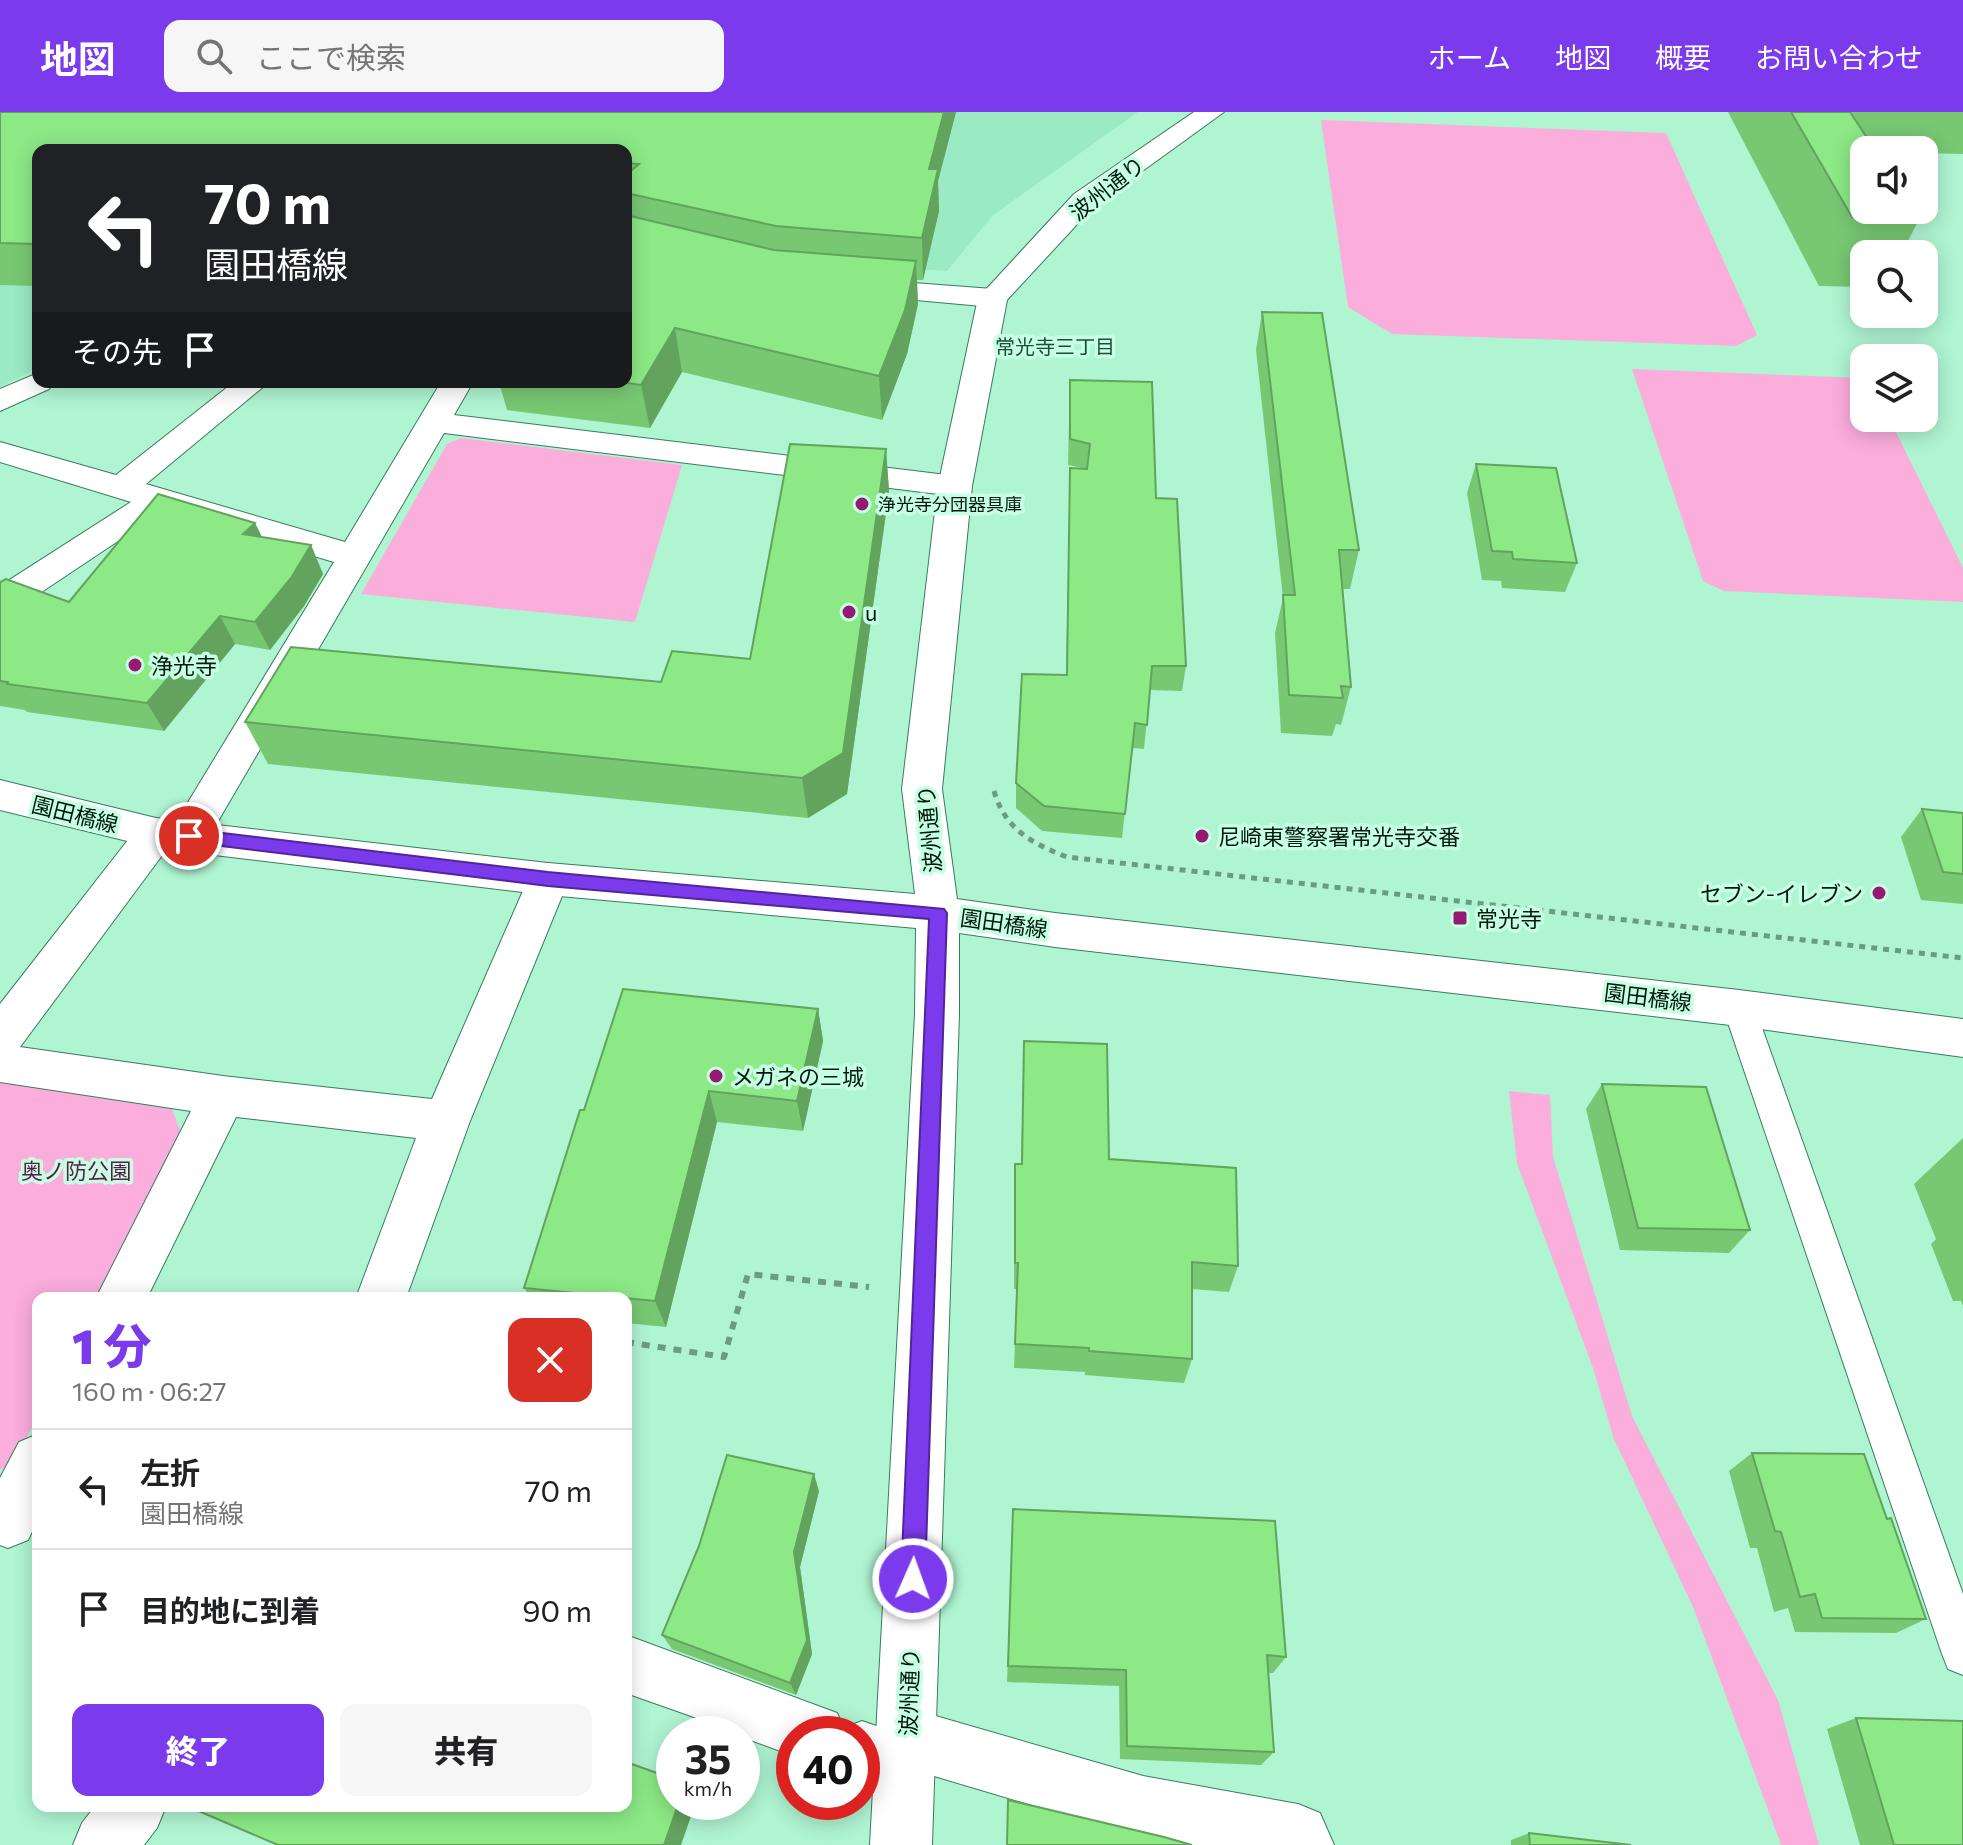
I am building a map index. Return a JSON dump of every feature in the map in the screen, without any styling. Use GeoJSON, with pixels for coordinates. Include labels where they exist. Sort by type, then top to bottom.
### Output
{"type":"FeatureCollection","features":[{"type":"Feature","properties":{"kind":"street","name":"波州通り"},"geometry":{"type":"LineString","coordinates":[[901,1845],[892,1752],[923,1293],[937,1014],[938,913],[922,789],[955,486],[993,298],[1084,200],[1211,112]]}},
{"type":"Feature","properties":{"kind":"street"},"geometry":{"type":"LineString","coordinates":[[826,285],[993,298]]}},
{"type":"Feature","properties":{"kind":"street"},"geometry":{"type":"LineString","coordinates":[[0,402],[32,385]]}},
{"type":"Feature","properties":{"kind":"street"},"geometry":{"type":"LineString","coordinates":[[122,487],[246,388]]}},
{"type":"Feature","properties":{"kind":"street"},"geometry":{"type":"LineString","coordinates":[[0,1038],[173,834],[356,557],[454,388]]}},
{"type":"Feature","properties":{"kind":"street"},"geometry":{"type":"LineString","coordinates":[[434,422],[955,486]]}},
{"type":"Feature","properties":{"kind":"street"},"geometry":{"type":"LineString","coordinates":[[0,452],[356,557]]}},
{"type":"Feature","properties":{"kind":"street"},"geometry":{"type":"LineString","coordinates":[[0,603],[160,498]]}},
{"type":"Feature","properties":{"kind":"street","name":"園田橋線"},"geometry":{"type":"LineString","coordinates":[[0,795],[173,834],[548,879],[938,913],[1055,930],[1739,1008],[1963,1038]]}},
{"type":"Feature","properties":{"kind":"street"},"geometry":{"type":"LineString","coordinates":[[383,1292],[446,1121],[548,879]]}},
{"type":"Feature","properties":{"kind":"street"},"geometry":{"type":"LineString","coordinates":[[0,1063],[223,1096],[446,1121]]}},
{"type":"Feature","properties":{"kind":"street"},"geometry":{"type":"LineString","coordinates":[[124,1292],[223,1096]]}},
{"type":"Feature","properties":{"kind":"street"},"geometry":{"type":"LineString","coordinates":[[15,1524],[32,1477]]}},
{"type":"Feature","properties":{"kind":"street"},"geometry":{"type":"LineString","coordinates":[[632,1666],[776,1719]]}},
{"type":"Feature","properties":{"kind":"street"},"geometry":{"type":"LineString","coordinates":[[892,1752],[1143,1807],[1298,1835],[1303,1845]]}},
{"type":"Feature","properties":{"kind":"street"},"geometry":{"type":"LineString","coordinates":[[104,1845],[130,1812]]}},
{"type":"Feature","properties":{"kind":"lane"},"geometry":{"type":"LineString","coordinates":[[1739,1008],[1963,1654]]}},
{"type":"Feature","properties":{"kind":"path"},"geometry":{"type":"LineString","coordinates":[[994,791],[999,813],[1029,843],[1067,857],[1963,958]]}},
{"type":"Feature","properties":{"kind":"path"},"geometry":{"type":"LineString","coordinates":[[632,1343],[724,1357],[748,1274],[923,1293]]}},
{"type":"Feature","properties":{"kind":"shaded area"},"geometry":{"type":"Polygon","coordinates":[[[0,112],[1138,112],[993,215],[947,271],[781,258],[632,154],[632,144],[32,144],[32,371],[0,387],[0,112]]]}},
{"type":"Feature","properties":{"kind":"green space"},"geometry":{"type":"Polygon","coordinates":[[[1321,120],[1666,133],[1757,335],[1736,346],[1392,334],[1348,307],[1321,120]]]}},
{"type":"Feature","properties":{"kind":"green space"},"geometry":{"type":"Polygon","coordinates":[[[1632,369],[1850,377],[1850,432],[1896,432],[1963,568],[1963,602],[1724,591],[1703,581],[1632,369]]]}},
{"type":"Feature","properties":{"kind":"green space"},"geometry":{"type":"Polygon","coordinates":[[[461,438],[682,465],[635,622],[361,594],[447,444],[461,438]]]}},
{"type":"Feature","properties":{"kind":"green space","name":"奥ノ防公園"},"geometry":{"type":"Polygon","coordinates":[[[0,1081],[171,1106],[181,1133],[100,1292],[32,1292],[32,1427],[13,1464],[0,1470],[0,1081]]]}},
{"type":"Feature","properties":{"kind":"green space"},"geometry":{"type":"Polygon","coordinates":[[[1509,1091],[1550,1095],[1553,1157],[1632,1416],[1778,1700],[1819,1845],[1781,1845],[1694,1609],[1614,1439],[1593,1368],[1517,1163],[1509,1091]]]}},
{"type":"Feature","properties":{"kind":"building"},"geometry":{"type":"Polygon","coordinates":[[[0,112],[944,112],[929,169],[938,169],[922,238],[776,226],[632,194],[632,170],[639,164],[632,163],[632,144],[32,144],[32,244],[0,243],[0,112]]]}},
{"type":"Feature","properties":{"kind":"building"},"geometry":{"type":"Polygon","coordinates":[[[1791,112],[1850,112],[1866,136],[1850,136],[1850,214],[1791,112]]]}},
{"type":"Feature","properties":{"kind":"building"},"geometry":{"type":"Polygon","coordinates":[[[632,216],[774,250],[916,261],[905,310],[879,376],[675,328],[641,385],[632,384],[632,216]]]}},
{"type":"Feature","properties":{"kind":"building"},"geometry":{"type":"Polygon","coordinates":[[[1262,312],[1322,313],[1359,550],[1339,550],[1351,687],[1341,686],[1343,698],[1289,695],[1283,595],[1295,595],[1262,312]]]}},
{"type":"Feature","properties":{"kind":"building"},"geometry":{"type":"Polygon","coordinates":[[[1070,380],[1152,382],[1156,498],[1177,499],[1186,666],[1152,666],[1147,725],[1135,723],[1125,814],[1044,806],[1016,783],[1022,674],[1067,675],[1070,468],[1087,469],[1090,444],[1070,439],[1070,380]]]}},
{"type":"Feature","properties":{"kind":"building"},"geometry":{"type":"Polygon","coordinates":[[[790,444],[886,449],[843,753],[802,778],[245,722],[291,647],[661,682],[672,651],[750,659],[790,444]]]}},
{"type":"Feature","properties":{"kind":"building"},"geometry":{"type":"Polygon","coordinates":[[[1476,464],[1556,468],[1577,563],[1513,559],[1512,552],[1492,551],[1476,464]]]}},
{"type":"Feature","properties":{"kind":"building","name":"浄光寺"},"geometry":{"type":"Polygon","coordinates":[[[158,494],[255,523],[243,534],[311,545],[291,578],[255,622],[220,616],[147,703],[0,681],[0,582],[6,579],[69,602],[158,494]]]}},
{"type":"Feature","properties":{"kind":"building"},"geometry":{"type":"Polygon","coordinates":[[[1922,809],[1963,813],[1963,874],[1943,872],[1922,809]]]}},
{"type":"Feature","properties":{"kind":"building"},"geometry":{"type":"Polygon","coordinates":[[[623,989],[818,1009],[797,1101],[709,1091],[655,1301],[632,1299],[632,1292],[564,1292],[524,1288],[580,1110],[584,1110],[623,989]]]}},
{"type":"Feature","properties":{"kind":"building"},"geometry":{"type":"Polygon","coordinates":[[[1024,1041],[1107,1044],[1109,1159],[1236,1168],[1238,1266],[1192,1262],[1192,1359],[1015,1344],[1018,1263],[1015,1263],[1015,1164],[1022,1164],[1024,1041]]]}},
{"type":"Feature","properties":{"kind":"building"},"geometry":{"type":"Polygon","coordinates":[[[1602,1084],[1706,1087],[1750,1230],[1638,1228],[1602,1084]]]}},
{"type":"Feature","properties":{"kind":"building"},"geometry":{"type":"Polygon","coordinates":[[[1752,1453],[1864,1454],[1887,1519],[1891,1518],[1926,1619],[1822,1618],[1815,1594],[1800,1597],[1781,1532],[1775,1531],[1752,1453]]]}},
{"type":"Feature","properties":{"kind":"building"},"geometry":{"type":"Polygon","coordinates":[[[727,1455],[814,1474],[794,1552],[807,1640],[790,1683],[662,1635],[699,1546],[727,1455]]]}},
{"type":"Feature","properties":{"kind":"building"},"geometry":{"type":"Polygon","coordinates":[[[1013,1509],[1275,1521],[1286,1657],[1267,1655],[1274,1752],[1127,1746],[1126,1670],[1008,1666],[1013,1509]]]}},
{"type":"Feature","properties":{"kind":"building"},"geometry":{"type":"Polygon","coordinates":[[[1856,1718],[1963,1721],[1963,1845],[1894,1845],[1856,1718]]]}},
{"type":"Feature","properties":{"kind":"building"},"geometry":{"type":"Polygon","coordinates":[[[632,1764],[656,1773],[656,1820],[673,1820],[664,1845],[278,1845],[201,1812],[632,1812],[632,1764]]]}},
{"type":"Feature","properties":{"kind":"building"},"geometry":{"type":"Polygon","coordinates":[[[1008,1800],[1164,1837],[1192,1845],[1007,1845],[1008,1800]]]}},
{"type":"Feature","properties":{"kind":"building"},"geometry":{"type":"Polygon","coordinates":[[[1529,1833],[1631,1845],[1530,1845],[1529,1833]]]}},
{"type":"Feature","properties":{"kind":"place","name":"浄光寺分団器具庫"},"geometry":{"type":"Point","coordinates":[862,504]}},
{"type":"Feature","properties":{"kind":"place","name":"u"},"geometry":{"type":"Point","coordinates":[849,612]}},
{"type":"Feature","properties":{"kind":"place","name":"浄光寺"},"geometry":{"type":"Point","coordinates":[135,665]}},
{"type":"Feature","properties":{"kind":"place","name":"尼崎東警察署常光寺交番"},"geometry":{"type":"Point","coordinates":[1202,836]}},
{"type":"Feature","properties":{"kind":"place","name":"セブン-イレブン"},"geometry":{"type":"Point","coordinates":[1879,893]}},
{"type":"Feature","properties":{"kind":"place","name":"常光寺"},"geometry":{"type":"Point","coordinates":[1460,918]}},
{"type":"Feature","properties":{"kind":"place","name":"メガネの三城"},"geometry":{"type":"Point","coordinates":[716,1076]}},
{"type":"Feature","properties":{"kind":"district","name":"常光寺三丁目"},"geometry":{"type":"Point","coordinates":[1055,346]}},
{"type":"Feature","properties":{"kind":"route"},"geometry":{"type":"LineString","coordinates":[[189,836],[548,879],[938,913],[937,1014],[913,1579]]}}]}
